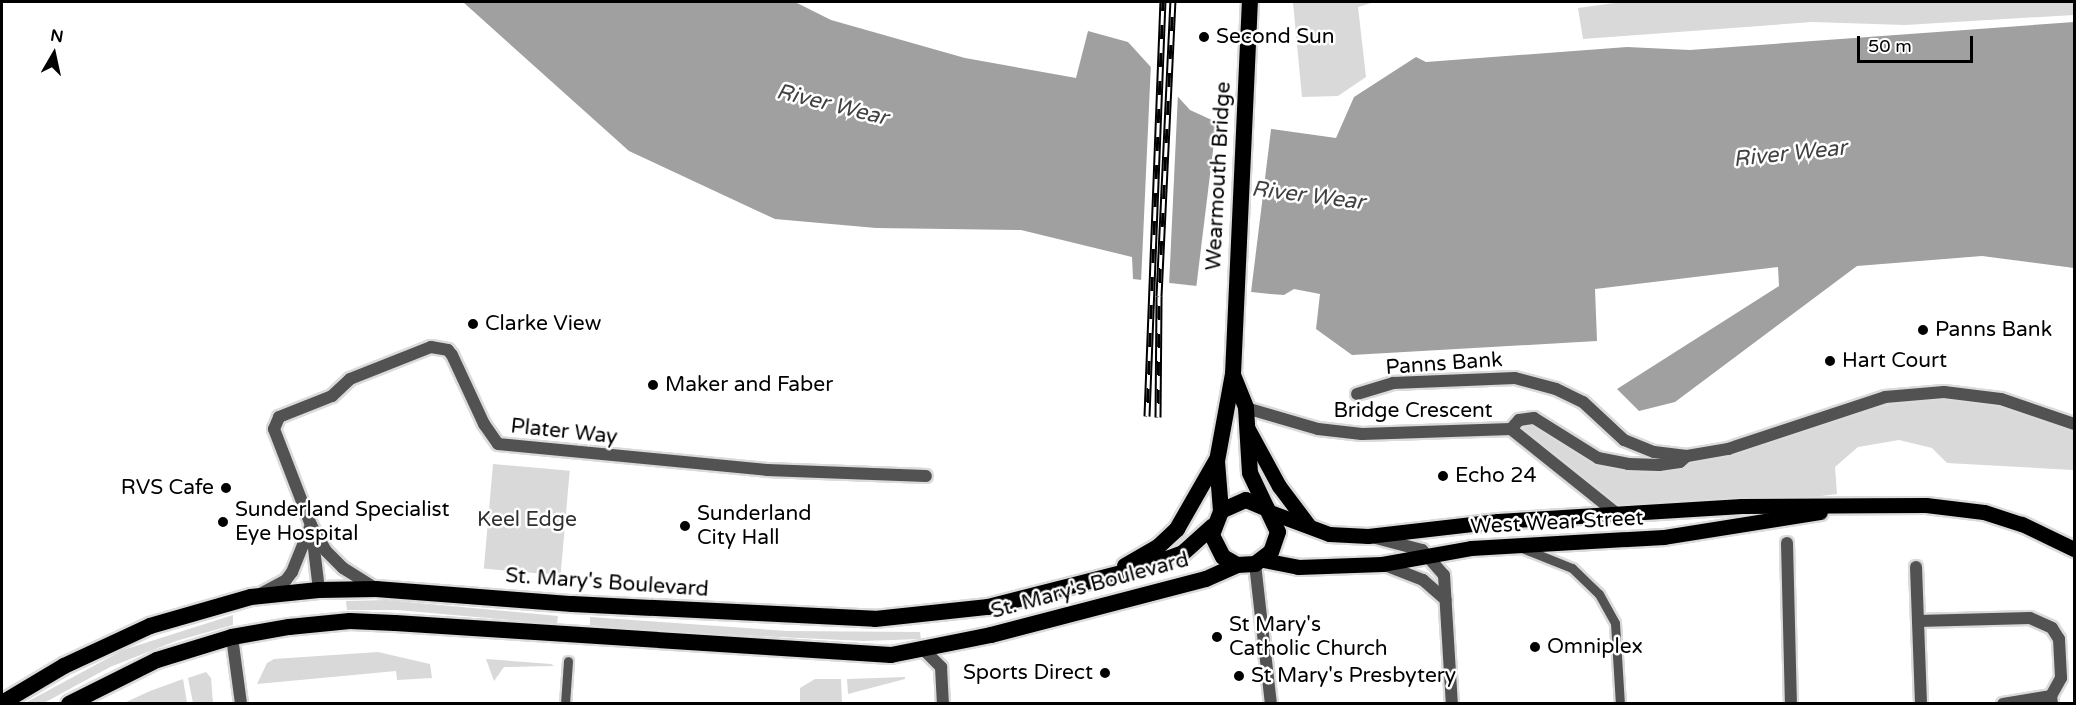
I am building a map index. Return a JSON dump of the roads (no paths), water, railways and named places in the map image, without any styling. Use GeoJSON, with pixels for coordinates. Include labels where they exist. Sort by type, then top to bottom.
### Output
{"type":"FeatureCollection","features":[{"type":"Feature","properties":{"kind":"highway","name":"Wearmouth Bridge"},"geometry":{"type":"LineString","coordinates":[[1217,461],[1233,374],[1250,8]]}},
{"type":"Feature","properties":{"kind":"highway"},"geometry":{"type":"LineString","coordinates":[[1217,461],[1218,552],[1237,565],[1259,562],[1277,539],[1276,523],[1250,473],[1246,408],[1233,374]]}},
{"type":"Feature","properties":{"kind":"highway"},"geometry":{"type":"LineString","coordinates":[[1116,572],[1159,546],[1177,529],[1217,461]]}},
{"type":"Feature","properties":{"kind":"highway"},"geometry":{"type":"LineString","coordinates":[[1217,518],[1246,500],[1269,511]]}},
{"type":"Feature","properties":{"kind":"highway","name":"St. Mary's Boulevard"},"geometry":{"type":"LineString","coordinates":[[2,703],[64,666],[150,626],[251,597],[319,590],[376,589],[572,604],[875,619],[988,607],[1174,557],[1217,518]]}},
{"type":"Feature","properties":{"kind":"highway","name":"St. Mary's Boulevard"},"geometry":{"type":"LineString","coordinates":[[69,704],[157,660],[232,637],[350,621],[891,655],[925,651],[1206,579],[1237,565]]}},
{"type":"Feature","properties":{"kind":"main road"},"geometry":{"type":"LineString","coordinates":[[1248,429],[1279,486],[1311,528]]}},
{"type":"Feature","properties":{"kind":"main road","name":"West Wear Street"},"geometry":{"type":"LineString","coordinates":[[1269,511],[1311,528],[1368,536],[1498,520],[1742,506],[1926,505],[1984,512],[2022,524],[2074,549]]}},
{"type":"Feature","properties":{"kind":"main road","name":"West Wear Street"},"geometry":{"type":"LineString","coordinates":[[1259,562],[1298,567],[1382,564],[1428,554],[1664,537],[1852,506]]}},
{"type":"Feature","properties":{"kind":"street","name":"Plater Way"},"geometry":{"type":"LineString","coordinates":[[311,525],[274,429],[279,417],[332,396],[350,379],[430,347],[448,350],[452,355],[484,424],[498,444],[767,470],[926,476]]}},
{"type":"Feature","properties":{"kind":"street","name":"Panns Bank"},"geometry":{"type":"LineString","coordinates":[[1357,394],[1393,383],[1515,378],[1557,388],[1583,402],[1623,440],[1654,452],[1687,456],[1728,449],[1885,397],[1932,393],[2001,399],[2074,424]]}},
{"type":"Feature","properties":{"kind":"street","name":"Bridge Crescent"},"geometry":{"type":"LineString","coordinates":[[1246,408],[1318,429],[1362,434],[1511,429],[1519,420],[1534,418],[1598,458],[1628,464],[1659,465],[1680,462],[1687,456]]}},
{"type":"Feature","properties":{"kind":"street"},"geometry":{"type":"LineString","coordinates":[[1511,429],[1522,434],[1617,514]]}},
{"type":"Feature","properties":{"kind":"street"},"geometry":{"type":"LineString","coordinates":[[311,525],[334,560],[376,589]]}},
{"type":"Feature","properties":{"kind":"street"},"geometry":{"type":"LineString","coordinates":[[311,525],[319,590]]}},
{"type":"Feature","properties":{"kind":"street"},"geometry":{"type":"LineString","coordinates":[[251,597],[286,580],[300,560],[311,525]]}},
{"type":"Feature","properties":{"kind":"street"},"geometry":{"type":"LineString","coordinates":[[1368,536],[1428,554],[1444,575],[1448,591],[1446,600],[1452,704]]}},
{"type":"Feature","properties":{"kind":"street"},"geometry":{"type":"LineString","coordinates":[[1787,543],[1791,704]]}},
{"type":"Feature","properties":{"kind":"street"},"geometry":{"type":"LineString","coordinates":[[1518,547],[1572,568],[1599,594],[1615,623],[1620,704]]}},
{"type":"Feature","properties":{"kind":"street"},"geometry":{"type":"LineString","coordinates":[[1259,562],[1271,704]]}},
{"type":"Feature","properties":{"kind":"street"},"geometry":{"type":"LineString","coordinates":[[1382,564],[1423,580],[1446,600]]}},
{"type":"Feature","properties":{"kind":"street"},"geometry":{"type":"LineString","coordinates":[[1916,567],[1921,704]]}},
{"type":"Feature","properties":{"kind":"street"},"geometry":{"type":"LineString","coordinates":[[1918,621],[2030,618],[2052,628],[2058,639],[2061,678],[2051,700],[2003,704]]}},
{"type":"Feature","properties":{"kind":"street"},"geometry":{"type":"LineString","coordinates":[[232,637],[241,704]]}},
{"type":"Feature","properties":{"kind":"street"},"geometry":{"type":"LineString","coordinates":[[925,651],[941,667],[943,704]]}},
{"type":"Feature","properties":{"kind":"street"},"geometry":{"type":"LineString","coordinates":[[564,704],[568,661]]}},
{"type":"Feature","properties":{"kind":"water","name":"River Wear"},"geometry":{"type":"Polygon","coordinates":[[[463,2],[795,2],[831,20],[965,58],[1076,78],[1088,31],[1128,42],[1190,110],[1214,121],[1336,138],[1354,97],[1416,57],[1426,62],[1627,47],[1690,50],[2074,22],[2074,268],[1982,256],[1857,266],[1675,402],[1639,411],[1617,389],[1779,286],[1778,267],[1595,289],[1597,341],[1352,355],[1316,329],[1320,294],[1294,289],[1284,295],[1270,294],[1133,279],[1132,257],[1021,230],[876,228],[775,219],[629,151],[463,2]]]}},
{"type":"Feature","properties":{"kind":"railway"},"geometry":{"type":"LineString","coordinates":[[1147,416],[1163,2]]}},
{"type":"Feature","properties":{"kind":"railway"},"geometry":{"type":"LineString","coordinates":[[1158,417],[1159,296],[1173,2]]}},
{"type":"Feature","properties":{"kind":"place","name":"Second Sun"},"geometry":{"type":"Point","coordinates":[1204,37]}},
{"type":"Feature","properties":{"kind":"place","name":"Clarke View"},"geometry":{"type":"Point","coordinates":[473,324]}},
{"type":"Feature","properties":{"kind":"place","name":"Panns Bank"},"geometry":{"type":"Point","coordinates":[1923,330]}},
{"type":"Feature","properties":{"kind":"place","name":"Hart Court"},"geometry":{"type":"Point","coordinates":[1830,361]}},
{"type":"Feature","properties":{"kind":"place","name":"Maker and Faber"},"geometry":{"type":"Point","coordinates":[653,385]}},
{"type":"Feature","properties":{"kind":"place","name":"Echo 24"},"geometry":{"type":"Point","coordinates":[1443,476]}},
{"type":"Feature","properties":{"kind":"place","name":"RVS Cafe"},"geometry":{"type":"Point","coordinates":[226,488]}},
{"type":"Feature","properties":{"kind":"place","name":"Sunderland Specialist Eye Hospital"},"geometry":{"type":"Point","coordinates":[223,522]}},
{"type":"Feature","properties":{"kind":"place","name":"Sunderland City Hall"},"geometry":{"type":"Point","coordinates":[685,526]}},
{"type":"Feature","properties":{"kind":"place","name":"St Mary's Catholic Church"},"geometry":{"type":"Point","coordinates":[1217,637]}},
{"type":"Feature","properties":{"kind":"place","name":"Omniplex"},"geometry":{"type":"Point","coordinates":[1535,647]}},
{"type":"Feature","properties":{"kind":"place","name":"Sports Direct"},"geometry":{"type":"Point","coordinates":[1105,673]}},
{"type":"Feature","properties":{"kind":"place","name":"St Mary's Presbytery"},"geometry":{"type":"Point","coordinates":[1239,676]}},
{"type":"Feature","properties":{"kind":"park label","name":"Keel Edge"},"geometry":{"type":"Point","coordinates":[527,520]}}]}
